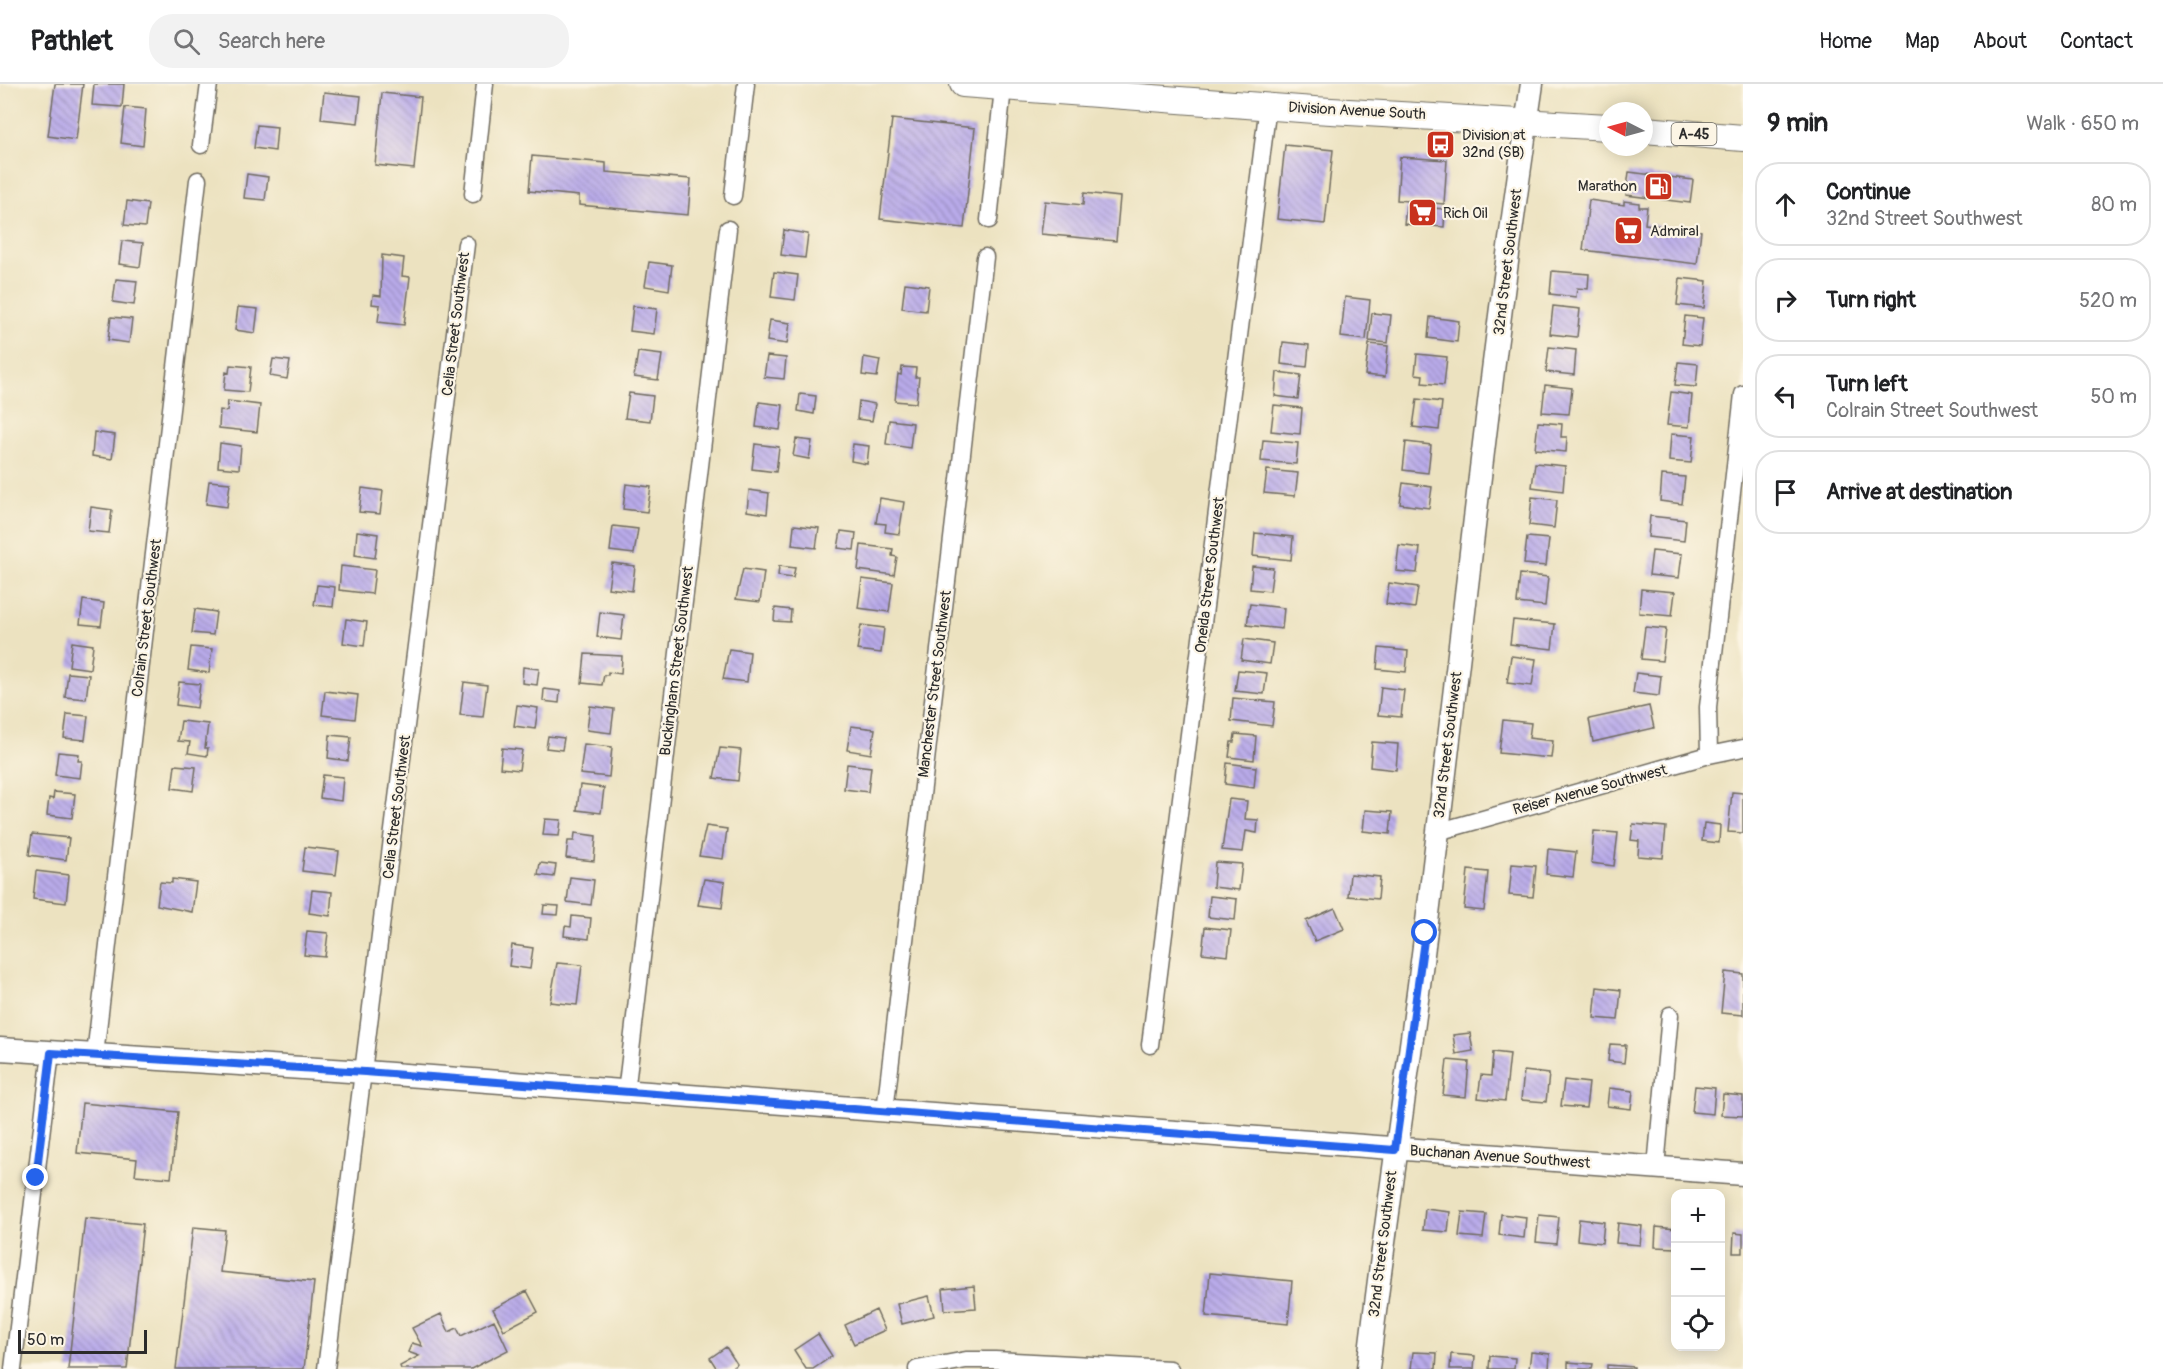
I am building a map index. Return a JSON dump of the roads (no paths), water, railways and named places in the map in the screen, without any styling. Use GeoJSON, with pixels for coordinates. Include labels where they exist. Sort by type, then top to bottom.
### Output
{"type":"FeatureCollection","features":[{"type":"Feature","properties":{"kind":"main road","name":"Division Avenue South"},"geometry":{"type":"LineString","coordinates":[[963,84],[1003,88],[1200,92],[1268,105],[1599,126]]}},
{"type":"Feature","properties":{"kind":"main road","name":"A-45"},"geometry":{"type":"LineString","coordinates":[[1653,131],[1743,138]]}},
{"type":"Feature","properties":{"kind":"street"},"geometry":{"type":"LineString","coordinates":[[201,145],[209,84]]}},
{"type":"Feature","properties":{"kind":"street"},"geometry":{"type":"LineString","coordinates":[[473,194],[485,84]]}},
{"type":"Feature","properties":{"kind":"street"},"geometry":{"type":"LineString","coordinates":[[732,196],[746,84]]}},
{"type":"Feature","properties":{"kind":"street","name":"32nd Street Southwest"},"geometry":{"type":"LineString","coordinates":[[1368,1369],[1532,84]]}},
{"type":"Feature","properties":{"kind":"street"},"geometry":{"type":"LineString","coordinates":[[989,220],[1003,88]]}},
{"type":"Feature","properties":{"kind":"street","name":"Oneida Street Southwest"},"geometry":{"type":"LineString","coordinates":[[1150,1045],[1268,105]]}},
{"type":"Feature","properties":{"kind":"street","name":"Colrain Street Southwest"},"geometry":{"type":"LineString","coordinates":[[95,1055],[198,180]]}},
{"type":"Feature","properties":{"kind":"street","name":"Buckingham Street Southwest"},"geometry":{"type":"LineString","coordinates":[[626,1094],[728,229]]}},
{"type":"Feature","properties":{"kind":"street","name":"Celia Street Southwest"},"geometry":{"type":"LineString","coordinates":[[326,1369],[365,1072],[466,244]]}},
{"type":"Feature","properties":{"kind":"street","name":"Manchester Street Southwest"},"geometry":{"type":"LineString","coordinates":[[885,1111],[985,257]]}},
{"type":"Feature","properties":{"kind":"street"},"geometry":{"type":"LineString","coordinates":[[1709,755],[1708,707],[1743,394]]}},
{"type":"Feature","properties":{"kind":"street","name":"Reiser Avenue Southwest"},"geometry":{"type":"LineString","coordinates":[[1437,832],[1709,755],[1743,748]]}},
{"type":"Feature","properties":{"kind":"street"},"geometry":{"type":"LineString","coordinates":[[1656,1167],[1670,1015]]}},
{"type":"Feature","properties":{"kind":"street","name":"Buchanan Avenue Southwest"},"geometry":{"type":"LineString","coordinates":[[0,1049],[365,1072],[626,1094],[1743,1174]]}},
{"type":"Feature","properties":{"kind":"street"},"geometry":{"type":"LineString","coordinates":[[13,1369],[51,1053]]}},
{"type":"Feature","properties":{"kind":"street"},"geometry":{"type":"LineString","coordinates":[[917,1369],[966,1360],[1170,1369]]}},
{"type":"Feature","properties":{"kind":"place","name":"Division at 32nd (SB)"},"geometry":{"type":"Point","coordinates":[1441,144]}},
{"type":"Feature","properties":{"kind":"place","name":"Marathon"},"geometry":{"type":"Point","coordinates":[1658,186]}},
{"type":"Feature","properties":{"kind":"place","name":"Rich Oil"},"geometry":{"type":"Point","coordinates":[1422,213]}},
{"type":"Feature","properties":{"kind":"place","name":"Admiral"},"geometry":{"type":"Point","coordinates":[1629,231]}}]}
